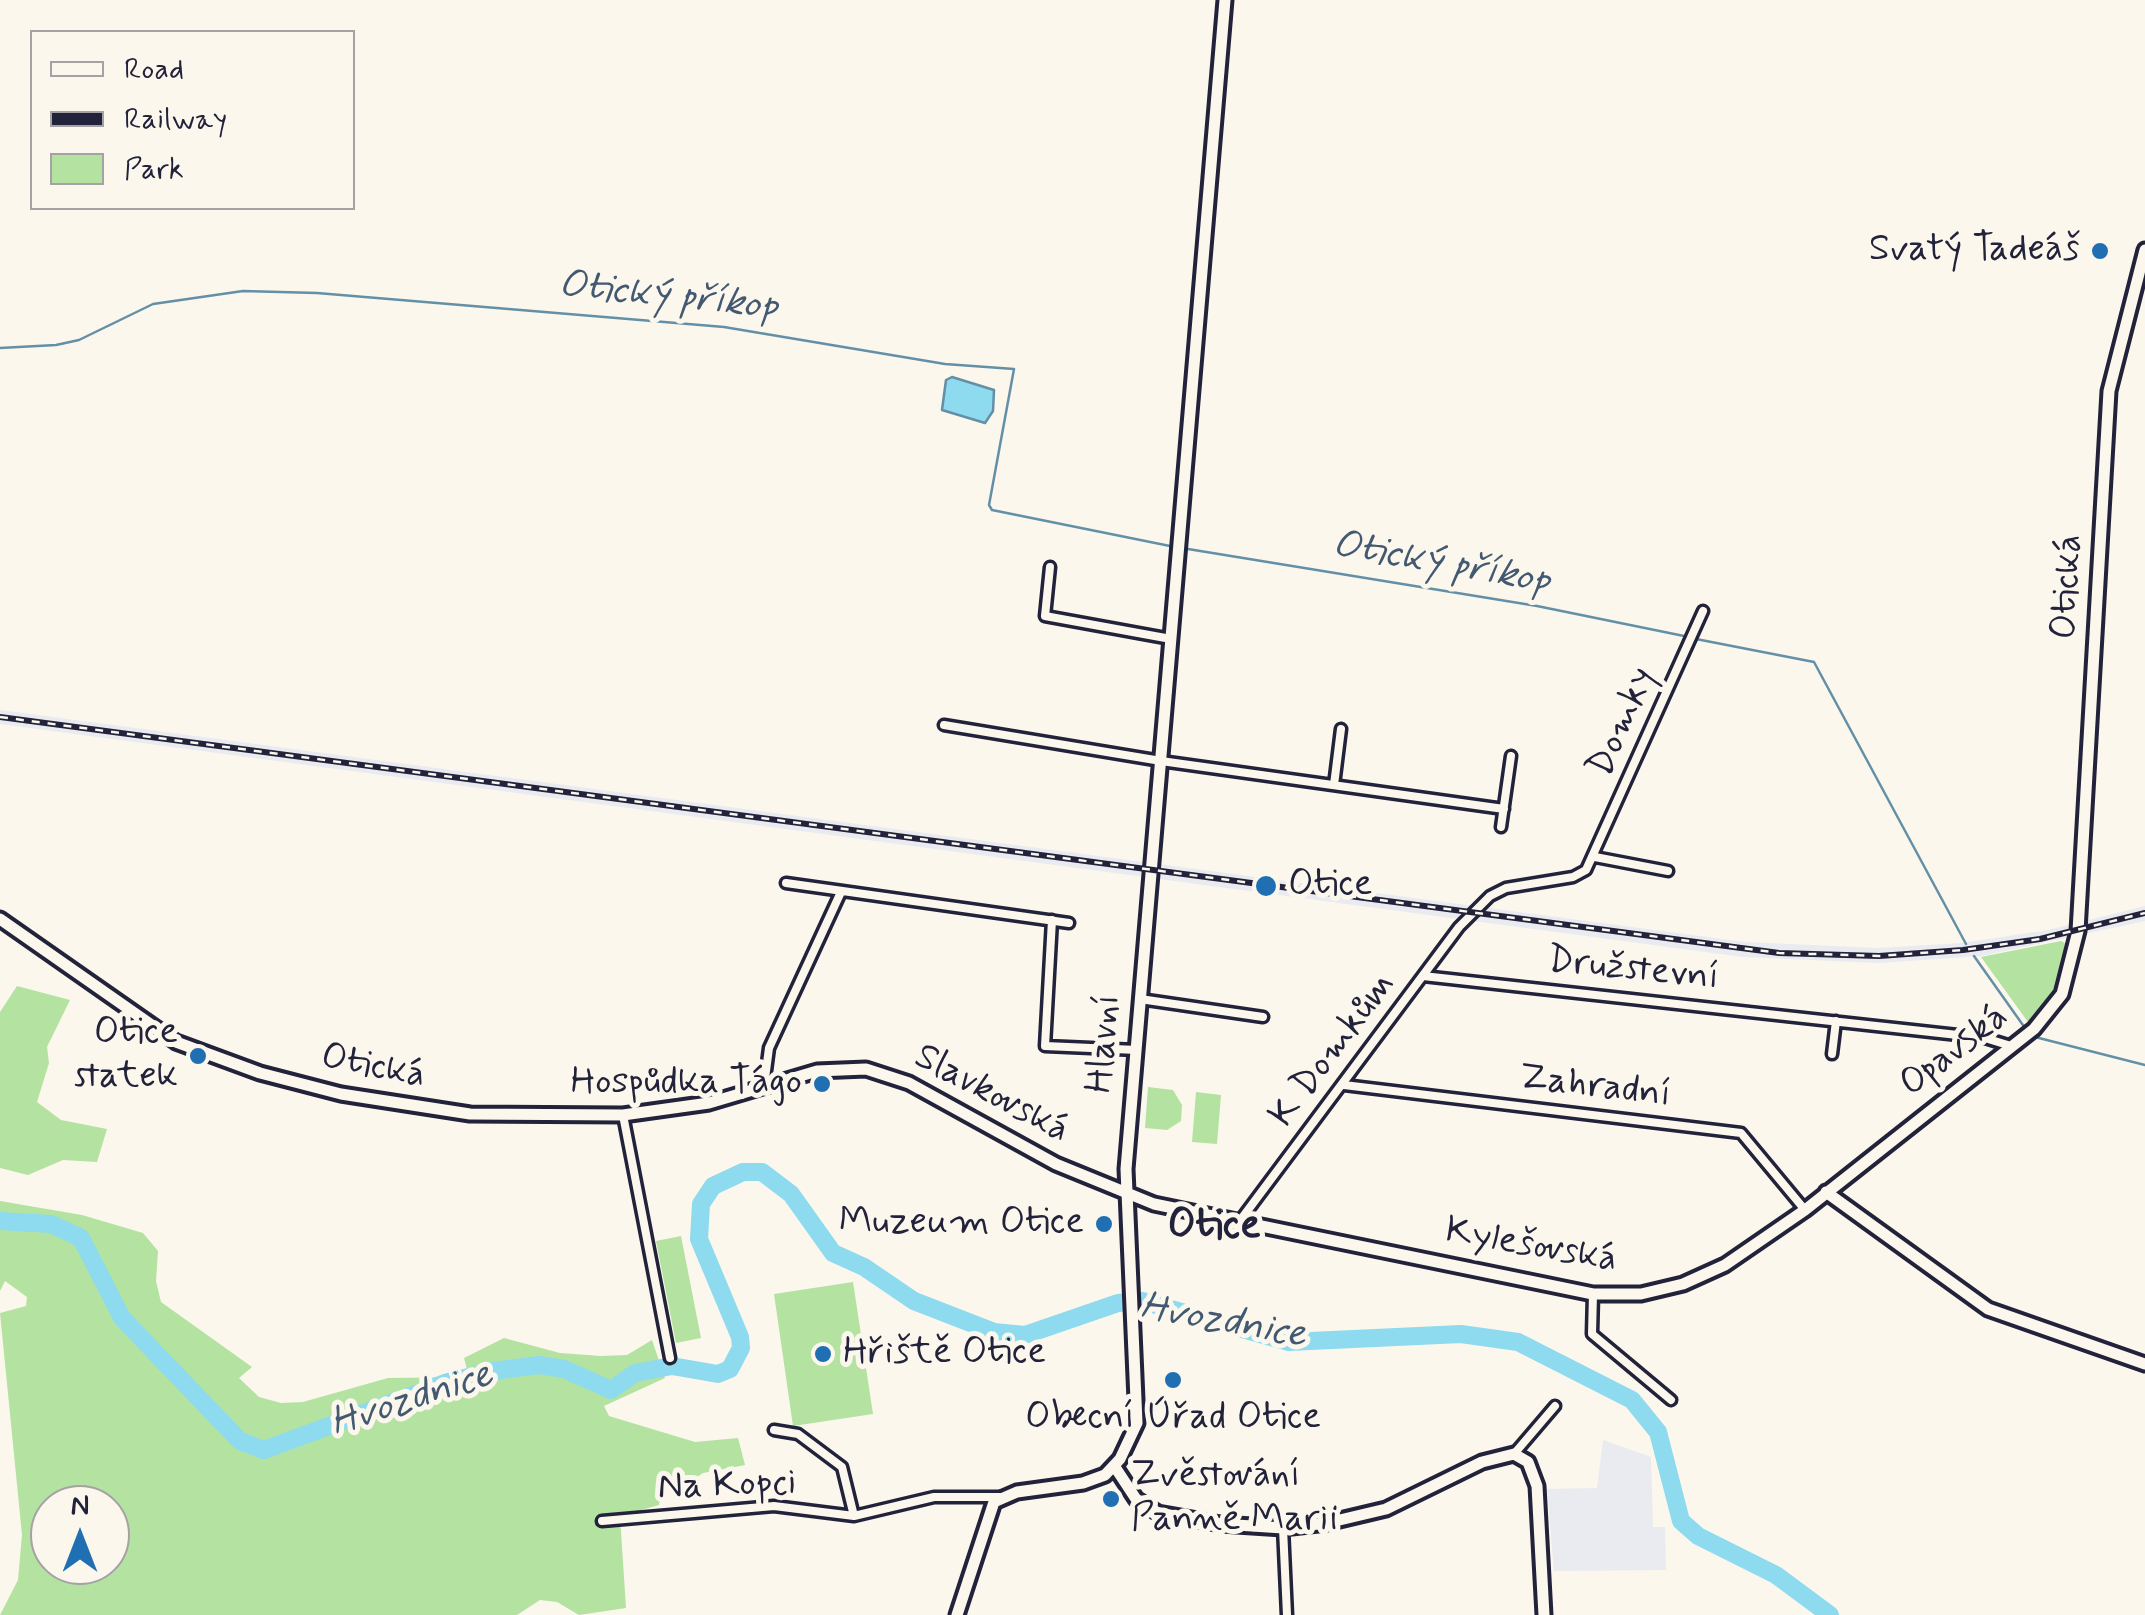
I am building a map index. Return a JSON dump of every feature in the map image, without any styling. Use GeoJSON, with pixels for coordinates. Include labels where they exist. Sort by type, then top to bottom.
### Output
{"type":"FeatureCollection","features":[{"type":"Feature","properties":{"kind":"main road","name":"Hlavní"},"geometry":{"type":"LineString","coordinates":[[1115,1467],[1137,1422],[1125,1194],[1225,0]]}},
{"type":"Feature","properties":{"kind":"main road","name":"Otická"},"geometry":{"type":"LineString","coordinates":[[2078,931],[2109,392],[2145,250]]}},
{"type":"Feature","properties":{"kind":"main road","name":"Otická"},"geometry":{"type":"LineString","coordinates":[[0,919],[176,1042],[307,1087],[448,1112],[623,1114],[709,1103]]}},
{"type":"Feature","properties":{"kind":"main road","name":"Opavská"},"geometry":{"type":"LineString","coordinates":[[1826,1192],[2029,1033],[2062,994],[2078,931]]}},
{"type":"Feature","properties":{"kind":"main road","name":"Slavkovská"},"geometry":{"type":"LineString","coordinates":[[709,1103],[827,1069],[888,1074],[1056,1164],[1125,1194]]}},
{"type":"Feature","properties":{"kind":"main road","name":"Kylešovská"},"geometry":{"type":"LineString","coordinates":[[1125,1194],[1239,1222],[1593,1294],[1641,1294],[1704,1276],[1826,1192]]}},
{"type":"Feature","properties":{"kind":"main road"},"geometry":{"type":"LineString","coordinates":[[1826,1192],[1988,1308],[2145,1364]]}},
{"type":"Feature","properties":{"kind":"main road"},"geometry":{"type":"LineString","coordinates":[[958,1615],[988,1508],[1001,1498],[1084,1483],[1115,1467],[1136,1500],[1158,1513],[1222,1524],[1283,1528],[1328,1524],[1386,1509],[1482,1462],[1514,1454],[1528,1462],[1537,1486],[1544,1615]]}},
{"type":"Feature","properties":{"kind":"street"},"geometry":{"type":"LineString","coordinates":[[1050,566],[1045,616],[1171,640]]}},
{"type":"Feature","properties":{"kind":"street","name":"Domky"},"geometry":{"type":"LineString","coordinates":[[1595,857],[1703,612]]}},
{"type":"Feature","properties":{"kind":"street"},"geometry":{"type":"LineString","coordinates":[[944,724],[1161,761],[1504,809]]}},
{"type":"Feature","properties":{"kind":"street"},"geometry":{"type":"LineString","coordinates":[[1334,785],[1342,730]]}},
{"type":"Feature","properties":{"kind":"street"},"geometry":{"type":"LineString","coordinates":[[1502,827],[1512,756]]}},
{"type":"Feature","properties":{"kind":"street"},"geometry":{"type":"LineString","coordinates":[[1595,857],[1668,871]]}},
{"type":"Feature","properties":{"kind":"street","name":"K Domkům"},"geometry":{"type":"LineString","coordinates":[[1239,1222],[1423,976],[1490,896],[1506,888],[1573,877],[1586,870],[1595,857]]}},
{"type":"Feature","properties":{"kind":"street"},"geometry":{"type":"LineString","coordinates":[[786,883],[1070,923]]}},
{"type":"Feature","properties":{"kind":"street"},"geometry":{"type":"LineString","coordinates":[[764,1086],[768,1048],[841,892]]}},
{"type":"Feature","properties":{"kind":"street"},"geometry":{"type":"LineString","coordinates":[[1052,920],[1045,1046],[1137,1050]]}},
{"type":"Feature","properties":{"kind":"street","name":"Družstevní"},"geometry":{"type":"LineString","coordinates":[[1423,976],[1985,1038],[2012,1046]]}},
{"type":"Feature","properties":{"kind":"street"},"geometry":{"type":"LineString","coordinates":[[1140,1000],[1263,1016]]}},
{"type":"Feature","properties":{"kind":"street"},"geometry":{"type":"LineString","coordinates":[[1832,1054],[1836,1021]]}},
{"type":"Feature","properties":{"kind":"street","name":"Zahradní"},"geometry":{"type":"LineString","coordinates":[[1344,1085],[1741,1133],[1805,1210]]}},
{"type":"Feature","properties":{"kind":"street"},"geometry":{"type":"LineString","coordinates":[[623,1114],[670,1358]]}},
{"type":"Feature","properties":{"kind":"street"},"geometry":{"type":"LineString","coordinates":[[1593,1294],[1592,1334],[1671,1400]]}},
{"type":"Feature","properties":{"kind":"street"},"geometry":{"type":"LineString","coordinates":[[1514,1454],[1555,1406]]}},
{"type":"Feature","properties":{"kind":"street","name":"Na Kopci"},"geometry":{"type":"LineString","coordinates":[[774,1430],[798,1434],[842,1467],[854,1516]]}},
{"type":"Feature","properties":{"kind":"street","name":"Na Kopci"},"geometry":{"type":"LineString","coordinates":[[602,1521],[774,1506],[854,1516],[934,1497],[1001,1498]]}},
{"type":"Feature","properties":{"kind":"street"},"geometry":{"type":"LineString","coordinates":[[1283,1528],[1287,1615]]}},
{"type":"Feature","properties":{"kind":"shaded area"},"geometry":{"type":"Polygon","coordinates":[[[0,710],[1745,942],[1879,948],[1962,943],[2048,930],[2145,906],[2145,921],[1981,956],[1879,963],[1743,957],[0,724],[0,710]]]}},
{"type":"Feature","properties":{"kind":"shaded area"},"geometry":{"type":"Polygon","coordinates":[[[1603,1440],[1651,1457],[1653,1527],[1665,1527],[1666,1570],[1554,1571],[1547,1489],[1597,1488],[1603,1440]]]}},
{"type":"Feature","properties":{"kind":"green space"},"geometry":{"type":"Polygon","coordinates":[[[2065,943],[2060,977],[2048,1002],[2028,1022],[1981,957],[2065,943]]]}},
{"type":"Feature","properties":{"kind":"green space"},"geometry":{"type":"Polygon","coordinates":[[[17,986],[70,1000],[47,1047],[49,1063],[37,1102],[61,1120],[107,1129],[97,1162],[63,1160],[28,1175],[0,1168],[0,1012],[17,986]]]}},
{"type":"Feature","properties":{"kind":"green space"},"geometry":{"type":"Polygon","coordinates":[[[1148,1087],[1173,1090],[1182,1105],[1181,1121],[1167,1130],[1145,1128],[1148,1087]]]}},
{"type":"Feature","properties":{"kind":"green space"},"geometry":{"type":"Polygon","coordinates":[[[1196,1092],[1221,1095],[1217,1144],[1192,1142],[1196,1092]]]}},
{"type":"Feature","properties":{"kind":"green space"},"geometry":{"type":"Polygon","coordinates":[[[0,1201],[82,1215],[143,1233],[158,1251],[156,1281],[161,1302],[252,1367],[239,1378],[259,1397],[281,1403],[303,1402],[388,1378],[469,1377],[464,1358],[504,1338],[560,1353],[601,1356],[627,1355],[652,1340],[665,1378],[604,1406],[609,1416],[695,1442],[738,1438],[745,1465],[703,1473],[687,1484],[662,1489],[659,1505],[620,1516],[626,1608],[579,1615],[557,1602],[540,1600],[517,1615],[0,1615],[18,1580],[22,1535],[0,1313],[26,1306],[27,1297],[5,1281],[0,1291],[0,1201]]]}},
{"type":"Feature","properties":{"kind":"green space"},"geometry":{"type":"Polygon","coordinates":[[[681,1236],[701,1338],[676,1343],[656,1241],[681,1236]]]}},
{"type":"Feature","properties":{"kind":"green space","name":"Hřiště Otice"},"geometry":{"type":"Polygon","coordinates":[[[853,1282],[873,1414],[793,1426],[774,1294],[853,1282]]]}},
{"type":"Feature","properties":{"kind":"water"},"geometry":{"type":"Polygon","coordinates":[[[952,377],[994,390],[993,411],[985,423],[942,410],[946,380],[952,377]]]}},
{"type":"Feature","properties":{"kind":"waterway","name":"Otický příkop"},"geometry":{"type":"LineString","coordinates":[[0,348],[79,340],[153,304],[243,291],[317,293],[724,327],[945,364],[1014,369],[989,505],[992,510],[1170,546]]}},
{"type":"Feature","properties":{"kind":"waterway","name":"Otický příkop"},"geometry":{"type":"LineString","coordinates":[[1188,549],[1537,606],[1684,636]]}},
{"type":"Feature","properties":{"kind":"waterway","name":"Otický příkop"},"geometry":{"type":"LineString","coordinates":[[1696,639],[1814,662],[1966,944]]}},
{"type":"Feature","properties":{"kind":"waterway","name":"Otický příkop"},"geometry":{"type":"LineString","coordinates":[[1974,956],[2025,1028]]}},
{"type":"Feature","properties":{"kind":"waterway","name":"Otický příkop"},"geometry":{"type":"LineString","coordinates":[[2035,1037],[2145,1065]]}},
{"type":"Feature","properties":{"kind":"waterway","name":"Hvozdnice"},"geometry":{"type":"LineString","coordinates":[[0,1221],[51,1224],[81,1238],[122,1318],[240,1441],[264,1450],[448,1382],[493,1371],[539,1365],[564,1369],[611,1390],[635,1373],[672,1366],[718,1374],[730,1369],[741,1348],[740,1337],[699,1239],[701,1204],[713,1186],[743,1172],[762,1172],[791,1194],[833,1253],[864,1267],[914,1301],[994,1332],[1025,1335],[1118,1303],[1142,1301],[1289,1342],[1461,1334],[1518,1342],[1632,1400],[1658,1432],[1681,1521],[1698,1536],[1776,1575],[1830,1615]]}},
{"type":"Feature","properties":{"kind":"railway"},"geometry":{"type":"LineString","coordinates":[[0,717],[1779,953],[1879,956],[1963,950],[2040,939],[2145,913]]}},
{"type":"Feature","properties":{"kind":"place","name":"Svatý Tadeáš"},"geometry":{"type":"Point","coordinates":[2100,251]}},
{"type":"Feature","properties":{"kind":"place","name":"Otice"},"geometry":{"type":"Point","coordinates":[1266,886]}},
{"type":"Feature","properties":{"kind":"place","name":"Otice statek"},"geometry":{"type":"Point","coordinates":[198,1056]}},
{"type":"Feature","properties":{"kind":"place","name":"Hospůdka Tágo"},"geometry":{"type":"Point","coordinates":[822,1084]}},
{"type":"Feature","properties":{"kind":"place","name":"Muzeum Otice"},"geometry":{"type":"Point","coordinates":[1104,1224]}},
{"type":"Feature","properties":{"kind":"place","name":"Hřiště Otice"},"geometry":{"type":"Point","coordinates":[823,1354]}},
{"type":"Feature","properties":{"kind":"place","name":"Obecní Úřad Otice"},"geometry":{"type":"Point","coordinates":[1173,1380]}},
{"type":"Feature","properties":{"kind":"place","name":"Zvěstování Panně Marii"},"geometry":{"type":"Point","coordinates":[1111,1499]}},
{"type":"Feature","properties":{"kind":"district","name":"Otice"},"geometry":{"type":"Point","coordinates":[1214,1228]}}]}
